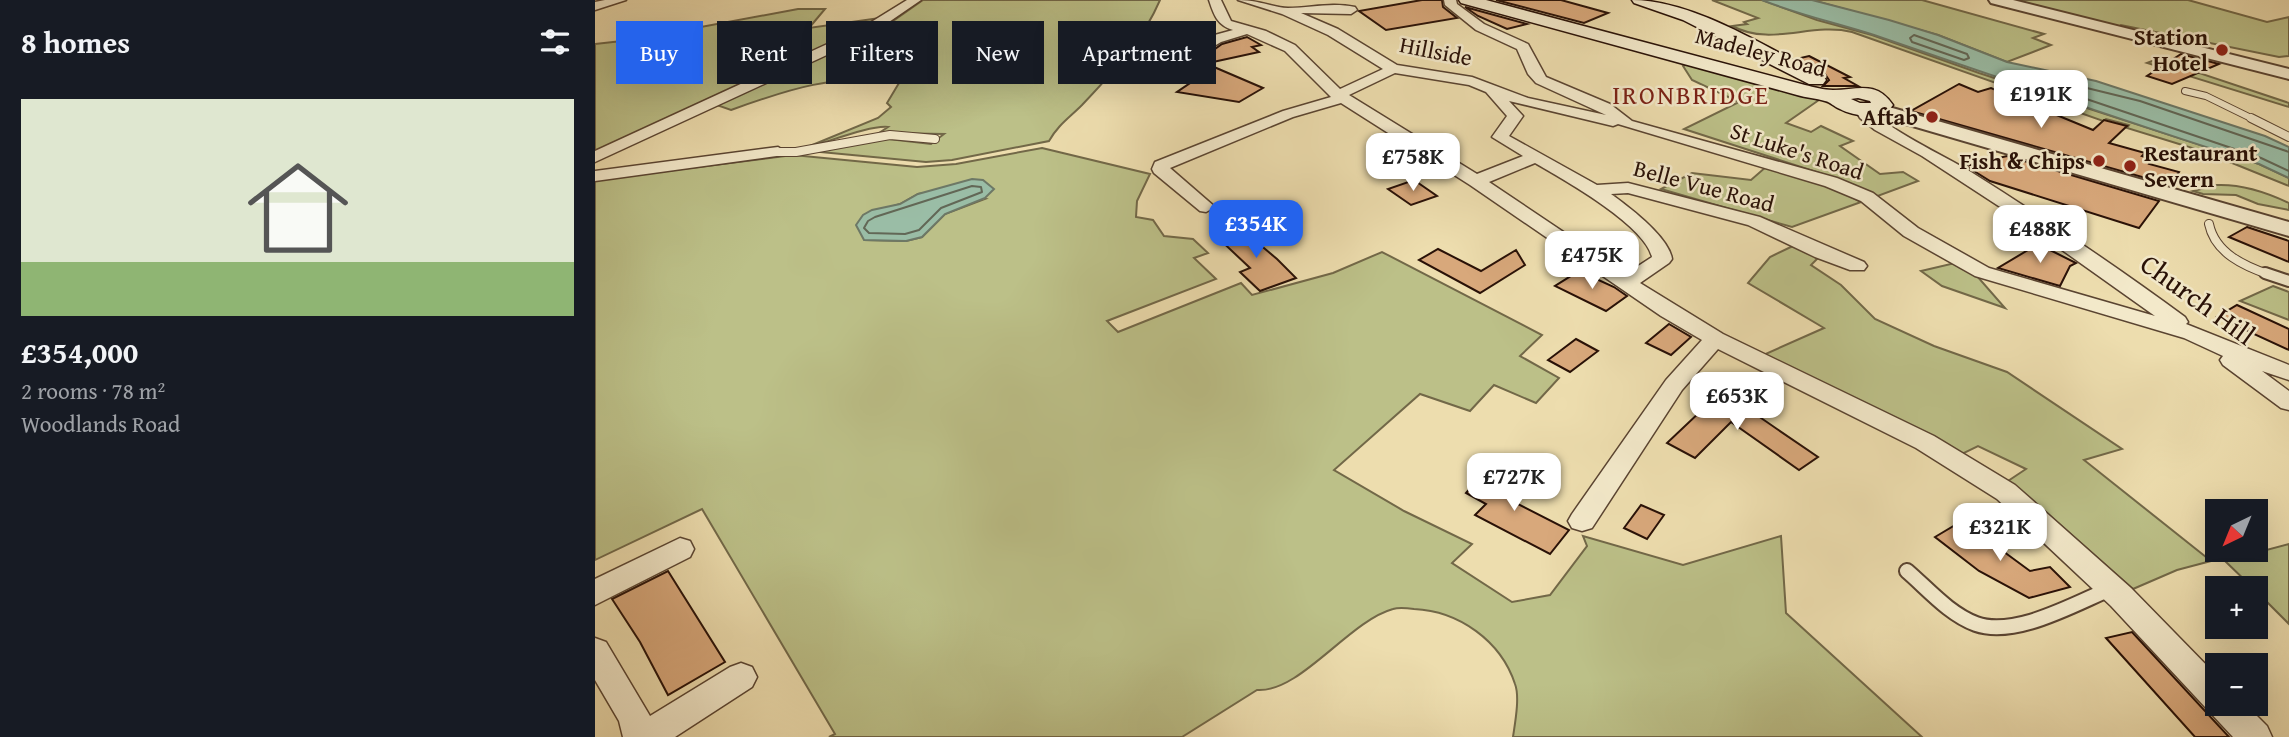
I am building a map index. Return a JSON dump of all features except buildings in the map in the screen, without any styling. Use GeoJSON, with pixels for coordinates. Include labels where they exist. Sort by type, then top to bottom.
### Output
{"type":"FeatureCollection","features":[{"type":"Feature","properties":{"kind":"main road","name":"Madeley Road"},"geometry":{"type":"LineString","coordinates":[[1467,0],[1804,91],[1840,96]]}},
{"type":"Feature","properties":{"kind":"main road"},"geometry":{"type":"LineString","coordinates":[[1640,0],[1697,20],[1840,96],[1845,104],[1869,109]]}},
{"type":"Feature","properties":{"kind":"street"},"geometry":{"type":"LineString","coordinates":[[595,6],[620,0]]}},
{"type":"Feature","properties":{"kind":"street"},"geometry":{"type":"LineString","coordinates":[[595,157],[865,32],[915,0]]}},
{"type":"Feature","properties":{"kind":"street"},"geometry":{"type":"LineString","coordinates":[[1215,0],[1226,23],[1290,48],[1340,97],[1476,181],[1668,312],[1715,339],[1925,442],[1994,485],[2112,589],[2205,686]]}},
{"type":"Feature","properties":{"kind":"street","name":"Hillside"},"geometry":{"type":"LineString","coordinates":[[1244,0],[1286,11],[1333,32],[1393,69],[1472,81],[1524,102],[1627,124]]}},
{"type":"Feature","properties":{"kind":"street","name":"St Luke's Road"},"geometry":{"type":"LineString","coordinates":[[1450,0],[1451,5],[1480,27],[1523,47],[1535,74],[1541,80],[1605,107],[1627,124],[1831,181],[1867,197],[1911,232],[1982,272],[2192,333]]}},
{"type":"Feature","properties":{"kind":"street"},"geometry":{"type":"LineString","coordinates":[[1996,0],[2099,29],[2289,74]]}},
{"type":"Feature","properties":{"kind":"street"},"geometry":{"type":"LineString","coordinates":[[1286,11],[1313,8],[1351,10]]}},
{"type":"Feature","properties":{"kind":"street"},"geometry":{"type":"LineString","coordinates":[[1216,39],[1246,30]]}},
{"type":"Feature","properties":{"kind":"street"},"geometry":{"type":"LineString","coordinates":[[1206,207],[1160,169],[1161,166],[1288,114],[1340,97],[1393,69]]}},
{"type":"Feature","properties":{"kind":"street","name":"Belle Vue Road"},"geometry":{"type":"LineString","coordinates":[[1472,81],[1496,95],[1515,116],[1500,137],[1598,190],[1628,188],[1746,218],[1857,267]]}},
{"type":"Feature","properties":{"kind":"street"},"geometry":{"type":"LineString","coordinates":[[1869,109],[2210,215],[2289,229]]}},
{"type":"Feature","properties":{"kind":"street","name":"Church Hill"},"geometry":{"type":"LineString","coordinates":[[1869,109],[1865,116],[1870,121],[1899,135],[2005,201],[2131,286],[2289,402]]}},
{"type":"Feature","properties":{"kind":"street"},"geometry":{"type":"LineString","coordinates":[[595,176],[778,152]]}},
{"type":"Feature","properties":{"kind":"street"},"geometry":{"type":"LineString","coordinates":[[1476,181],[1536,157]]}},
{"type":"Feature","properties":{"kind":"street"},"geometry":{"type":"LineString","coordinates":[[1598,190],[1636,223],[1663,255],[1658,264],[1627,282]]}},
{"type":"Feature","properties":{"kind":"street"},"geometry":{"type":"LineString","coordinates":[[2192,333],[2246,358],[2289,373]]}},
{"type":"Feature","properties":{"kind":"street"},"geometry":{"type":"LineString","coordinates":[[1582,521],[1674,385],[1715,339]]}},
{"type":"Feature","properties":{"kind":"street"},"geometry":{"type":"LineString","coordinates":[[595,593],[680,549]]}},
{"type":"Feature","properties":{"kind":"street"},"geometry":{"type":"LineString","coordinates":[[595,651],[634,717],[640,737]]}},
{"type":"Feature","properties":{"kind":"street"},"geometry":{"type":"LineString","coordinates":[[646,737],[741,677]]}},
{"type":"Feature","properties":{"kind":"street"},"geometry":{"type":"LineString","coordinates":[[2235,716],[2255,737]]}},
{"type":"Feature","properties":{"kind":"lane"},"geometry":{"type":"LineString","coordinates":[[2185,91],[2206,96],[2289,137]]}},
{"type":"Feature","properties":{"kind":"lane"},"geometry":{"type":"LineString","coordinates":[[778,152],[796,152],[890,135],[935,139]]}},
{"type":"Feature","properties":{"kind":"lane"},"geometry":{"type":"LineString","coordinates":[[2210,215],[2213,238],[2237,261],[2289,281]]}},
{"type":"Feature","properties":{"kind":"lane"},"geometry":{"type":"LineString","coordinates":[[1907,571],[1958,613],[1975,624],[1988,628],[2015,625],[2112,589]]}},
{"type":"Feature","properties":{"kind":"shaded area"},"geometry":{"type":"Polygon","coordinates":[[[923,0],[1160,0],[1150,21],[1058,21],[1058,84],[1102,84],[1060,126],[1049,141],[952,160],[926,162],[810,151],[880,138],[931,144],[944,134],[879,133],[888,127],[880,127],[805,148],[878,118],[891,107],[887,103],[898,84],[938,84],[938,21],[893,21],[923,0]]]}},
{"type":"Feature","properties":{"kind":"shaded area"},"geometry":{"type":"Polygon","coordinates":[[[1712,0],[1762,0],[1817,20],[1872,35],[1979,73],[2259,164],[2289,178],[2289,186],[2205,152],[2127,128],[2129,125],[2106,119],[2103,121],[1852,32],[1747,32],[1732,26],[1747,24],[1744,22],[1758,18],[1712,0]]]}},
{"type":"Feature","properties":{"kind":"shaded area"},"geometry":{"type":"Polygon","coordinates":[[[1812,0],[1922,0],[2044,34],[2033,38],[2051,45],[2007,62],[1938,35],[1812,0]]]}},
{"type":"Feature","properties":{"kind":"shaded area"},"geometry":{"type":"Polygon","coordinates":[[[2003,0],[2188,0],[2267,22],[2289,17],[2289,56],[2279,57],[2121,25],[2115,30],[2003,0]]]}},
{"type":"Feature","properties":{"kind":"shaded area"},"geometry":{"type":"Polygon","coordinates":[[[798,9],[825,9],[812,24],[812,21],[733,21],[798,9]]]}},
{"type":"Feature","properties":{"kind":"shaded area"},"geometry":{"type":"Polygon","coordinates":[[[717,24],[717,84],[812,84],[812,28],[826,26],[826,52],[814,60],[826,54],[826,83],[793,90],[731,110],[717,105],[595,154],[595,44],[616,42],[616,84],[703,84],[703,27],[717,24]]]}},
{"type":"Feature","properties":{"kind":"shaded area"},"geometry":{"type":"Polygon","coordinates":[[[2160,58],[2197,68],[2193,71],[2289,103],[2289,107],[2147,63],[2160,58]]]}},
{"type":"Feature","properties":{"kind":"shaded area"},"geometry":{"type":"Polygon","coordinates":[[[1689,63],[1819,100],[1786,123],[1811,132],[1821,126],[1853,141],[1840,146],[1880,174],[1903,172],[1918,181],[1875,197],[1838,179],[1684,129],[1739,102],[1692,80],[1683,66],[1689,63]]]}},
{"type":"Feature","properties":{"kind":"shaded area"},"geometry":{"type":"Polygon","coordinates":[[[1042,148],[1150,174],[1137,201],[1136,217],[1153,220],[1164,236],[1193,239],[1208,253],[1194,258],[1216,279],[1107,321],[1118,332],[1241,283],[1252,295],[1333,273],[1382,252],[1542,335],[1520,356],[1559,378],[1536,403],[1494,385],[1470,411],[1420,394],[1334,470],[1404,511],[1472,544],[1452,563],[1512,602],[1550,595],[1587,546],[1583,536],[1683,565],[1781,536],[1786,613],[1922,737],[1513,737],[1517,710],[1516,689],[1500,654],[1476,631],[1462,622],[1431,611],[1400,608],[1376,616],[1359,627],[1290,680],[1273,688],[1257,690],[1182,737],[829,737],[835,734],[702,509],[595,560],[595,180],[793,155],[917,167],[956,164],[1042,148]],[[936,191],[918,194],[900,204],[864,215],[865,240],[906,241],[922,237],[945,214],[985,199],[936,191]]]}},
{"type":"Feature","properties":{"kind":"shaded area"},"geometry":{"type":"Polygon","coordinates":[[[1767,166],[1828,184],[1861,202],[1792,227],[1661,189],[1692,173],[1751,180],[1767,166]]]}},
{"type":"Feature","properties":{"kind":"shaded area"},"geometry":{"type":"Polygon","coordinates":[[[2217,185],[2245,187],[2263,192],[2289,203],[2289,210],[2258,204],[2236,195],[2193,191],[2217,185]]]}},
{"type":"Feature","properties":{"kind":"shaded area"},"geometry":{"type":"Polygon","coordinates":[[[1795,245],[1818,258],[1811,265],[1841,285],[1875,319],[1934,346],[2007,372],[2122,449],[2084,460],[2205,556],[2207,562],[2177,570],[2133,589],[2040,507],[2005,483],[2026,469],[1978,446],[1962,454],[1761,356],[1824,328],[1748,283],[1770,257],[1795,245]]]}},
{"type":"Feature","properties":{"kind":"shaded area"},"geometry":{"type":"Polygon","coordinates":[[[1955,263],[1977,276],[2005,308],[1942,286],[1921,271],[1955,263]]]}},
{"type":"Feature","properties":{"kind":"shaded area"},"geometry":{"type":"Polygon","coordinates":[[[2273,286],[2289,292],[2289,320],[2240,301],[2273,286]]]}},
{"type":"Feature","properties":{"kind":"shaded area"},"geometry":{"type":"Polygon","coordinates":[[[2289,544],[2289,624],[2268,603],[2268,576],[2241,576],[2226,562],[2268,562],[2268,550],[2289,544]]]}},
{"type":"Feature","properties":{"kind":"water"},"geometry":{"type":"Polygon","coordinates":[[[1762,0],[1812,0],[1889,20],[1938,35],[2007,62],[2096,81],[2265,136],[2289,147],[2289,178],[2259,164],[1762,0]]]}},
{"type":"Feature","properties":{"kind":"water"},"geometry":{"type":"Polygon","coordinates":[[[972,179],[983,180],[994,189],[985,198],[945,214],[922,237],[906,241],[864,240],[856,225],[863,215],[872,210],[900,204],[918,194],[972,179]]]}},
{"type":"Feature","properties":{"kind":"place","name":"Station Hotel"},"geometry":{"type":"Point","coordinates":[2222,50]}},
{"type":"Feature","properties":{"kind":"place","name":"Aftab"},"geometry":{"type":"Point","coordinates":[1932,117]}},
{"type":"Feature","properties":{"kind":"place","name":"Fish & Chips"},"geometry":{"type":"Point","coordinates":[2099,161]}},
{"type":"Feature","properties":{"kind":"place","name":"Restaurant Severn"},"geometry":{"type":"Point","coordinates":[2130,166]}},
{"type":"Feature","properties":{"kind":"district","name":"IRONBRIDGE"},"geometry":{"type":"Point","coordinates":[1691,95]}}]}
